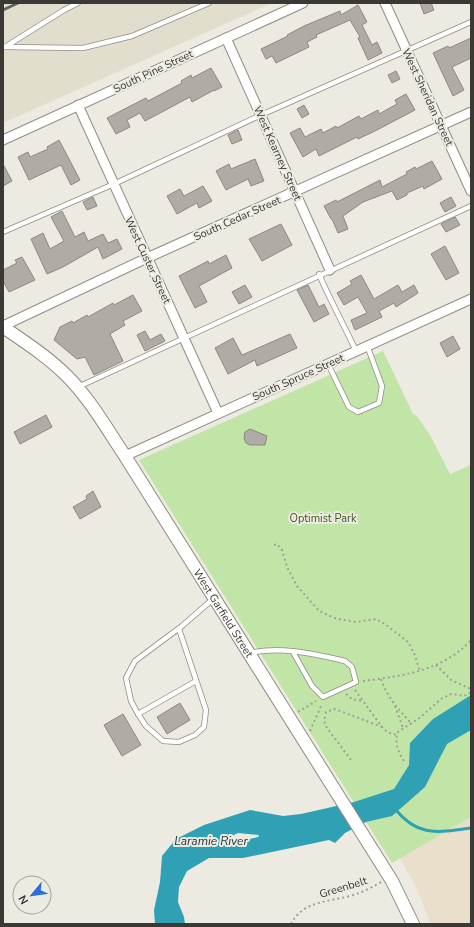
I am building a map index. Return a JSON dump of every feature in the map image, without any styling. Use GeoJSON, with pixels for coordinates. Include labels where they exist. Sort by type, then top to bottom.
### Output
{"type":"FeatureCollection","features":[{"type":"Feature","properties":{"kind":"street","name":"South Pine Street"},"geometry":{"type":"LineString","coordinates":[[3,140],[303,3]]}},
{"type":"Feature","properties":{"kind":"street","name":"West Sheridan Street"},"geometry":{"type":"LineString","coordinates":[[385,3],[471,191]]}},
{"type":"Feature","properties":{"kind":"street","name":"West Kearney Street"},"geometry":{"type":"LineString","coordinates":[[226,38],[330,270]]}},
{"type":"Feature","properties":{"kind":"street","name":"West Custer Street"},"geometry":{"type":"LineString","coordinates":[[78,106],[218,413]]}},
{"type":"Feature","properties":{"kind":"street","name":"South Cedar Street"},"geometry":{"type":"LineString","coordinates":[[3,327],[147,258],[471,112]]}},
{"type":"Feature","properties":{"kind":"street","name":"South Spruce Street"},"geometry":{"type":"LineString","coordinates":[[125,456],[471,299]]}},
{"type":"Feature","properties":{"kind":"street","name":"West Garfield Street"},"geometry":{"type":"LineString","coordinates":[[3,327],[51,361],[68,376],[125,456],[376,856],[399,894],[413,924]]}},
{"type":"Feature","properties":{"kind":"lane"},"geometry":{"type":"LineString","coordinates":[[4,47],[78,3]]}},
{"type":"Feature","properties":{"kind":"lane"},"geometry":{"type":"LineString","coordinates":[[4,47],[83,48],[132,36],[209,3]]}},
{"type":"Feature","properties":{"kind":"lane"},"geometry":{"type":"LineString","coordinates":[[3,232],[114,184],[261,115],[471,22]]}},
{"type":"Feature","properties":{"kind":"lane"},"geometry":{"type":"LineString","coordinates":[[77,388],[319,274],[471,206]]}},
{"type":"Feature","properties":{"kind":"lane"},"geometry":{"type":"LineString","coordinates":[[319,274],[330,299],[344,323],[356,351]]}},
{"type":"Feature","properties":{"kind":"lane"},"geometry":{"type":"LineString","coordinates":[[328,364],[350,407],[358,412],[379,403],[382,386],[367,346]]}},
{"type":"Feature","properties":{"kind":"lane"},"geometry":{"type":"LineString","coordinates":[[178,629],[206,710],[204,727],[195,735],[178,742],[163,741],[146,726],[138,714],[131,701],[126,678],[135,661],[178,629],[215,598]]}},
{"type":"Feature","properties":{"kind":"lane"},"geometry":{"type":"LineString","coordinates":[[249,653],[265,649],[280,649],[345,661],[352,667],[354,683],[323,697],[312,686],[294,652]]}},
{"type":"Feature","properties":{"kind":"lane"},"geometry":{"type":"LineString","coordinates":[[138,714],[196,681]]}},
{"type":"Feature","properties":{"kind":"path"},"geometry":{"type":"LineString","coordinates":[[274,545],[277,544],[282,550],[287,566],[297,586],[319,611],[337,619],[356,622],[376,619],[380,621],[397,632],[408,642],[414,653],[420,671]]}},
{"type":"Feature","properties":{"kind":"path"},"geometry":{"type":"LineString","coordinates":[[397,735],[387,732],[382,727],[364,701],[354,683],[420,671],[436,665],[465,647],[471,640]]}},
{"type":"Feature","properties":{"kind":"path"},"geometry":{"type":"LineString","coordinates":[[404,761],[397,747],[397,735],[403,728],[451,694],[464,696],[471,690],[451,680],[436,665]]}},
{"type":"Feature","properties":{"kind":"path"},"geometry":{"type":"LineString","coordinates":[[381,679],[385,691],[394,705],[411,723]]}},
{"type":"Feature","properties":{"kind":"path"},"geometry":{"type":"LineString","coordinates":[[340,689],[352,699],[364,701]]}},
{"type":"Feature","properties":{"kind":"path"},"geometry":{"type":"LineString","coordinates":[[304,741],[320,712],[323,697]]}},
{"type":"Feature","properties":{"kind":"path"},"geometry":{"type":"LineString","coordinates":[[394,705],[403,728]]}},
{"type":"Feature","properties":{"kind":"path"},"geometry":{"type":"LineString","coordinates":[[320,712],[335,709],[382,727]]}},
{"type":"Feature","properties":{"kind":"path"},"geometry":{"type":"LineString","coordinates":[[326,712],[324,722],[327,728],[351,760]]}},
{"type":"Feature","properties":{"kind":"path","name":"Greenbelt"},"geometry":{"type":"LineString","coordinates":[[291,924],[296,914],[305,908],[322,902],[350,896],[369,889],[381,882],[378,877]]}},
{"type":"Feature","properties":{"kind":"shaded area"},"geometry":{"type":"Polygon","coordinates":[[[3,3],[272,3],[3,123],[3,3]]]}},
{"type":"Feature","properties":{"kind":"shaded area"},"geometry":{"type":"Polygon","coordinates":[[[471,817],[471,924],[431,924],[415,885],[400,858],[471,817]]]}},
{"type":"Feature","properties":{"kind":"green space","name":"Optimist Park"},"geometry":{"type":"Polygon","coordinates":[[[383,351],[413,414],[416,415],[430,435],[450,474],[471,465],[471,817],[392,863],[139,460],[383,351]]]}},
{"type":"Feature","properties":{"kind":"water","name":"Laramie River"},"geometry":{"type":"Polygon","coordinates":[[[471,695],[471,730],[447,744],[425,787],[392,816],[366,822],[345,833],[335,843],[329,840],[243,858],[209,858],[187,871],[179,887],[178,902],[185,924],[155,924],[154,910],[160,882],[162,856],[176,839],[204,825],[250,810],[283,816],[301,814],[354,802],[394,789],[409,765],[410,743],[433,719],[471,695]],[[238,833],[230,837],[229,840],[242,841],[258,837],[259,835],[238,833]]]}},
{"type":"Feature","properties":{"kind":"building"},"geometry":{"type":"Polygon","coordinates":[[[420,3],[431,3],[434,10],[424,14],[420,3]]]}},
{"type":"Feature","properties":{"kind":"building"},"geometry":{"type":"Polygon","coordinates":[[[358,5],[367,22],[362,25],[372,45],[377,42],[382,53],[368,60],[358,38],[360,37],[350,20],[316,35],[317,37],[307,42],[309,47],[276,63],[272,56],[266,59],[261,49],[288,36],[287,35],[304,26],[340,11],[341,15],[358,5]]]}},
{"type":"Feature","properties":{"kind":"building"},"geometry":{"type":"Polygon","coordinates":[[[471,38],[471,58],[452,67],[464,90],[453,96],[433,53],[448,46],[449,48],[471,38]]]}},
{"type":"Feature","properties":{"kind":"building"},"geometry":{"type":"Polygon","coordinates":[[[211,68],[222,87],[192,102],[190,97],[145,121],[140,113],[127,120],[130,127],[116,134],[107,118],[146,98],[148,101],[182,83],[181,81],[191,75],[192,78],[211,68]]]}},
{"type":"Feature","properties":{"kind":"building"},"geometry":{"type":"Polygon","coordinates":[[[396,71],[400,79],[392,83],[388,75],[396,71]]]}},
{"type":"Feature","properties":{"kind":"building"},"geometry":{"type":"Polygon","coordinates":[[[406,94],[415,110],[375,131],[358,139],[357,137],[319,156],[316,149],[303,157],[290,133],[300,128],[305,137],[321,129],[323,133],[336,126],[337,128],[359,116],[361,119],[378,110],[379,114],[397,104],[395,100],[406,94]]]}},
{"type":"Feature","properties":{"kind":"building"},"geometry":{"type":"Polygon","coordinates":[[[304,105],[309,114],[302,118],[297,109],[304,105]]]}},
{"type":"Feature","properties":{"kind":"building"},"geometry":{"type":"Polygon","coordinates":[[[238,130],[242,140],[232,144],[228,135],[238,130]]]}},
{"type":"Feature","properties":{"kind":"building"},"geometry":{"type":"Polygon","coordinates":[[[59,140],[80,180],[71,185],[61,165],[29,180],[18,157],[28,152],[30,157],[48,149],[47,147],[59,140]]]}},
{"type":"Feature","properties":{"kind":"building"},"geometry":{"type":"Polygon","coordinates":[[[255,159],[264,181],[251,186],[248,179],[226,190],[216,171],[229,164],[231,169],[255,159]]]}},
{"type":"Feature","properties":{"kind":"building"},"geometry":{"type":"Polygon","coordinates":[[[432,161],[442,179],[424,189],[423,186],[407,193],[407,195],[397,200],[392,191],[363,202],[343,216],[348,229],[338,233],[324,206],[336,200],[337,202],[380,180],[382,187],[407,174],[406,172],[415,167],[416,169],[432,161]]]}},
{"type":"Feature","properties":{"kind":"building"},"geometry":{"type":"Polygon","coordinates":[[[3,164],[12,181],[3,186],[3,164]]]}},
{"type":"Feature","properties":{"kind":"building"},"geometry":{"type":"Polygon","coordinates":[[[203,186],[212,201],[199,208],[197,203],[177,214],[167,196],[180,189],[184,196],[203,186]]]}},
{"type":"Feature","properties":{"kind":"building"},"geometry":{"type":"Polygon","coordinates":[[[93,197],[97,206],[87,210],[83,202],[93,197]]]}},
{"type":"Feature","properties":{"kind":"building"},"geometry":{"type":"Polygon","coordinates":[[[451,197],[456,206],[445,212],[440,203],[451,197]]]}},
{"type":"Feature","properties":{"kind":"building"},"geometry":{"type":"Polygon","coordinates":[[[62,211],[75,237],[84,232],[88,241],[103,234],[108,243],[117,239],[122,249],[103,259],[98,247],[63,267],[47,274],[31,239],[43,233],[50,249],[64,241],[51,217],[62,211]]]}},
{"type":"Feature","properties":{"kind":"building"},"geometry":{"type":"Polygon","coordinates":[[[455,217],[460,225],[446,232],[441,224],[455,217]]]}},
{"type":"Feature","properties":{"kind":"building"},"geometry":{"type":"Polygon","coordinates":[[[281,224],[292,245],[262,261],[249,239],[281,224]]]}},
{"type":"Feature","properties":{"kind":"building"},"geometry":{"type":"Polygon","coordinates":[[[445,246],[459,273],[446,280],[431,254],[445,246]]]}},
{"type":"Feature","properties":{"kind":"building"},"geometry":{"type":"Polygon","coordinates":[[[226,255],[232,268],[199,286],[207,302],[195,308],[179,276],[208,261],[209,264],[226,255]]]}},
{"type":"Feature","properties":{"kind":"building"},"geometry":{"type":"Polygon","coordinates":[[[22,257],[35,280],[9,292],[3,281],[3,270],[17,263],[15,260],[22,257]]]}},
{"type":"Feature","properties":{"kind":"building"},"geometry":{"type":"Polygon","coordinates":[[[361,275],[374,299],[398,285],[402,292],[414,285],[418,293],[396,307],[394,303],[379,311],[382,317],[355,330],[351,320],[367,313],[358,297],[344,305],[337,293],[352,284],[350,281],[361,275]]]}},
{"type":"Feature","properties":{"kind":"building"},"geometry":{"type":"Polygon","coordinates":[[[245,285],[252,297],[239,304],[232,292],[245,285]]]}},
{"type":"Feature","properties":{"kind":"building"},"geometry":{"type":"Polygon","coordinates":[[[308,285],[319,307],[324,304],[329,314],[314,322],[297,290],[308,285]]]}},
{"type":"Feature","properties":{"kind":"building"},"geometry":{"type":"Polygon","coordinates":[[[133,295],[142,311],[123,321],[125,325],[110,334],[123,361],[94,375],[85,357],[77,359],[54,340],[60,327],[72,321],[73,323],[87,315],[88,317],[113,303],[114,305],[133,295]]]}},
{"type":"Feature","properties":{"kind":"building"},"geometry":{"type":"Polygon","coordinates":[[[145,331],[150,340],[161,334],[165,341],[145,351],[137,335],[145,331]]]}},
{"type":"Feature","properties":{"kind":"building"},"geometry":{"type":"Polygon","coordinates":[[[290,334],[297,348],[257,366],[255,360],[228,374],[215,348],[233,338],[242,355],[290,334]]]}},
{"type":"Feature","properties":{"kind":"building"},"geometry":{"type":"Polygon","coordinates":[[[453,336],[460,349],[447,357],[440,343],[453,336]]]}},
{"type":"Feature","properties":{"kind":"building"},"geometry":{"type":"Polygon","coordinates":[[[46,415],[52,427],[20,444],[14,432],[46,415]]]}},
{"type":"Feature","properties":{"kind":"building"},"geometry":{"type":"Polygon","coordinates":[[[250,429],[267,436],[265,445],[250,445],[246,443],[244,438],[245,432],[250,429]]]}},
{"type":"Feature","properties":{"kind":"building"},"geometry":{"type":"Polygon","coordinates":[[[93,491],[101,507],[80,519],[73,507],[87,499],[86,496],[93,491]]]}},
{"type":"Feature","properties":{"kind":"building"},"geometry":{"type":"Polygon","coordinates":[[[180,703],[190,720],[167,734],[157,717],[180,703]]]}},
{"type":"Feature","properties":{"kind":"building"},"geometry":{"type":"Polygon","coordinates":[[[123,714],[141,745],[122,756],[104,725],[123,714]]]}},
{"type":"Feature","properties":{"kind":"waterway"},"geometry":{"type":"LineString","coordinates":[[395,809],[412,825],[421,829],[430,831],[449,831],[471,828]]}},
{"type":"Feature","properties":{"kind":"railway"},"geometry":{"type":"LineString","coordinates":[[3,10],[18,3]]}}]}
